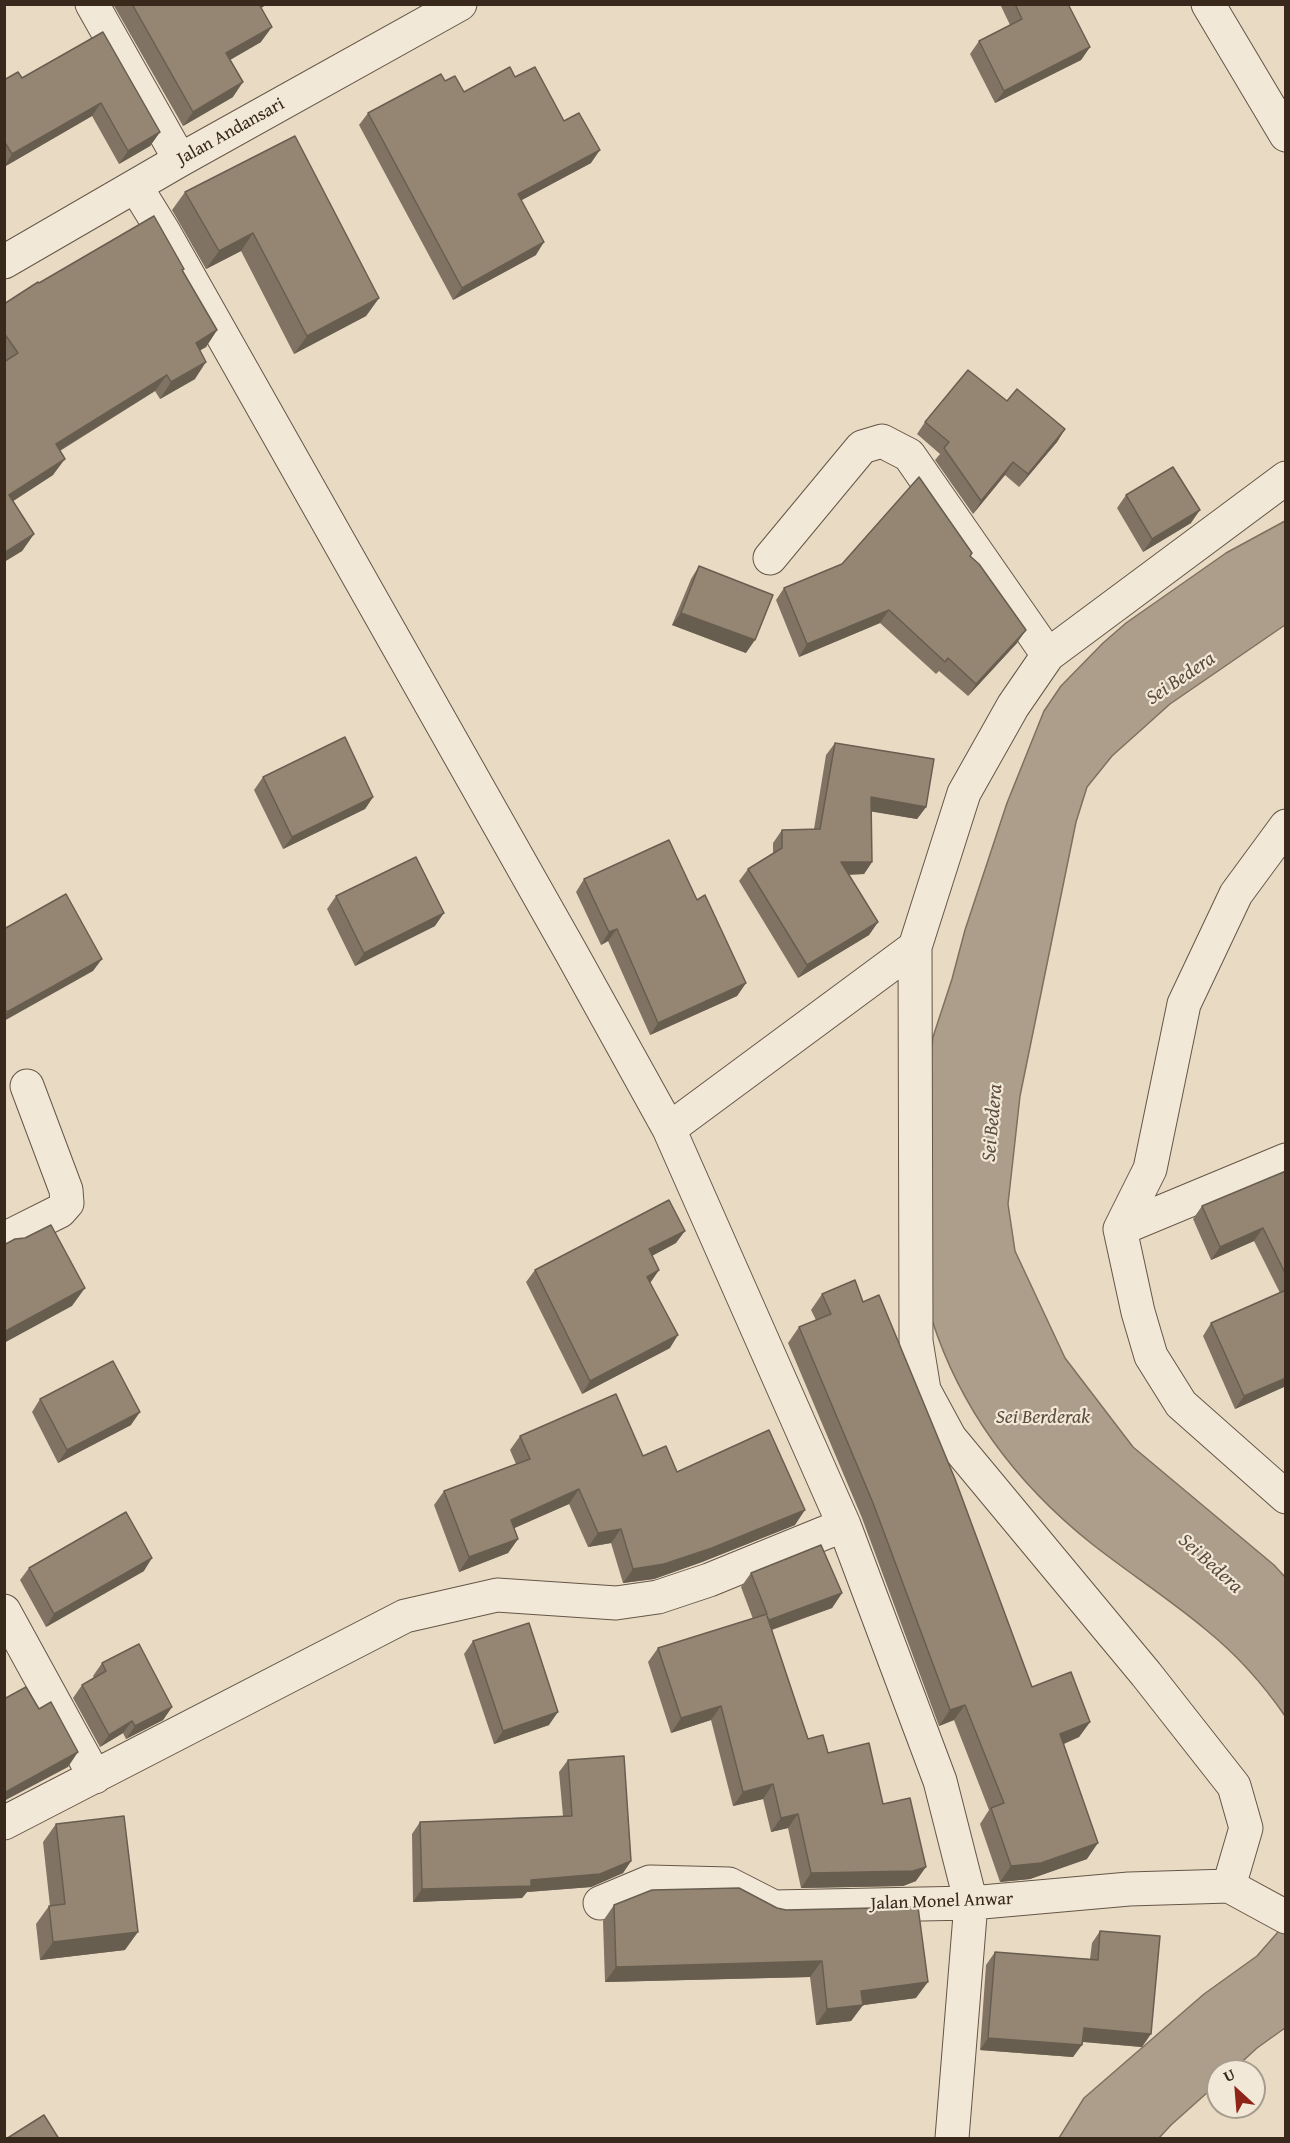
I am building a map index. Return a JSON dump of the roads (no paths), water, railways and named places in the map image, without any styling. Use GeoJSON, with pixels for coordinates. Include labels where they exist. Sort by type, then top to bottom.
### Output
{"type":"FeatureCollection","features":[{"type":"Feature","properties":{"kind":"street"},"geometry":{"type":"LineString","coordinates":[[92,4],[180,160]]}},
{"type":"Feature","properties":{"kind":"street","name":"Jalan Andansari"},"geometry":{"type":"LineString","coordinates":[[4,262],[136,187],[414,16],[460,4]]}},
{"type":"Feature","properties":{"kind":"street"},"geometry":{"type":"LineString","coordinates":[[1208,4],[1286,135]]}},
{"type":"Feature","properties":{"kind":"street"},"geometry":{"type":"LineString","coordinates":[[136,187],[171,244],[549,912],[669,1129],[844,1525],[940,1781],[971,1903],[952,2139]]}},
{"type":"Feature","properties":{"kind":"street"},"geometry":{"type":"LineString","coordinates":[[770,558],[862,447],[882,441],[909,455],[1048,655]]}},
{"type":"Feature","properties":{"kind":"street"},"geometry":{"type":"LineString","coordinates":[[1285,1917],[1229,1886],[1246,1828],[1234,1786],[1146,1674],[950,1438],[924,1390],[916,1341],[915,947],[964,793],[1013,706],[1048,655],[1286,478]]}},
{"type":"Feature","properties":{"kind":"street"},"geometry":{"type":"LineString","coordinates":[[1282,1486],[1181,1404],[1150,1356],[1120,1229],[1150,1169],[1184,1004],[1236,894],[1286,826]]}},
{"type":"Feature","properties":{"kind":"street"},"geometry":{"type":"LineString","coordinates":[[669,1129],[915,947]]}},
{"type":"Feature","properties":{"kind":"street"},"geometry":{"type":"LineString","coordinates":[[4,1239],[60,1211],[68,1203],[66,1190],[27,1086]]}},
{"type":"Feature","properties":{"kind":"street"},"geometry":{"type":"LineString","coordinates":[[1120,1229],[1286,1160]]}},
{"type":"Feature","properties":{"kind":"street"},"geometry":{"type":"LineString","coordinates":[[4,1823],[405,1616],[497,1595],[616,1603],[658,1597],[710,1580],[844,1525]]}},
{"type":"Feature","properties":{"kind":"street"},"geometry":{"type":"LineString","coordinates":[[4,1611],[94,1777]]}},
{"type":"Feature","properties":{"kind":"street","name":"Jalan Monel Anwar"},"geometry":{"type":"LineString","coordinates":[[600,1902],[650,1882],[729,1884],[774,1907],[971,1903],[1129,1889],[1229,1886]]}},
{"type":"Feature","properties":{"kind":"water","name":"Sei Berderak"},"geometry":{"type":"Polygon","coordinates":[[[1285,521],[1285,625],[1170,704],[1112,756],[1087,787],[1076,822],[1020,1096],[1008,1204],[1015,1251],[1065,1358],[1133,1447],[1274,1565],[1285,1577],[1285,1716],[1268,1692],[1216,1639],[1092,1544],[1040,1497],[995,1444],[959,1385],[932,1320],[928,1078],[933,1037],[965,930],[1007,803],[1044,711],[1061,686],[1126,623],[1226,553],[1285,521]]]}},
{"type":"Feature","properties":{"kind":"water"},"geometry":{"type":"Polygon","coordinates":[[[1285,1924],[1285,2028],[1245,2059],[1206,2059],[1206,2094],[1159,2138],[1059,2138],[1084,2098],[1204,1994],[1257,1956],[1285,1924]]]}},
{"type":"Feature","properties":{"kind":"water label","name":"Sei Bedera"},"geometry":{"type":"Point","coordinates":[1181,679]}},
{"type":"Feature","properties":{"kind":"water label","name":"Sei Bedera"},"geometry":{"type":"Point","coordinates":[993,1123]}},
{"type":"Feature","properties":{"kind":"water label","name":"Sei Bedera"},"geometry":{"type":"Point","coordinates":[1210,1564]}}]}
